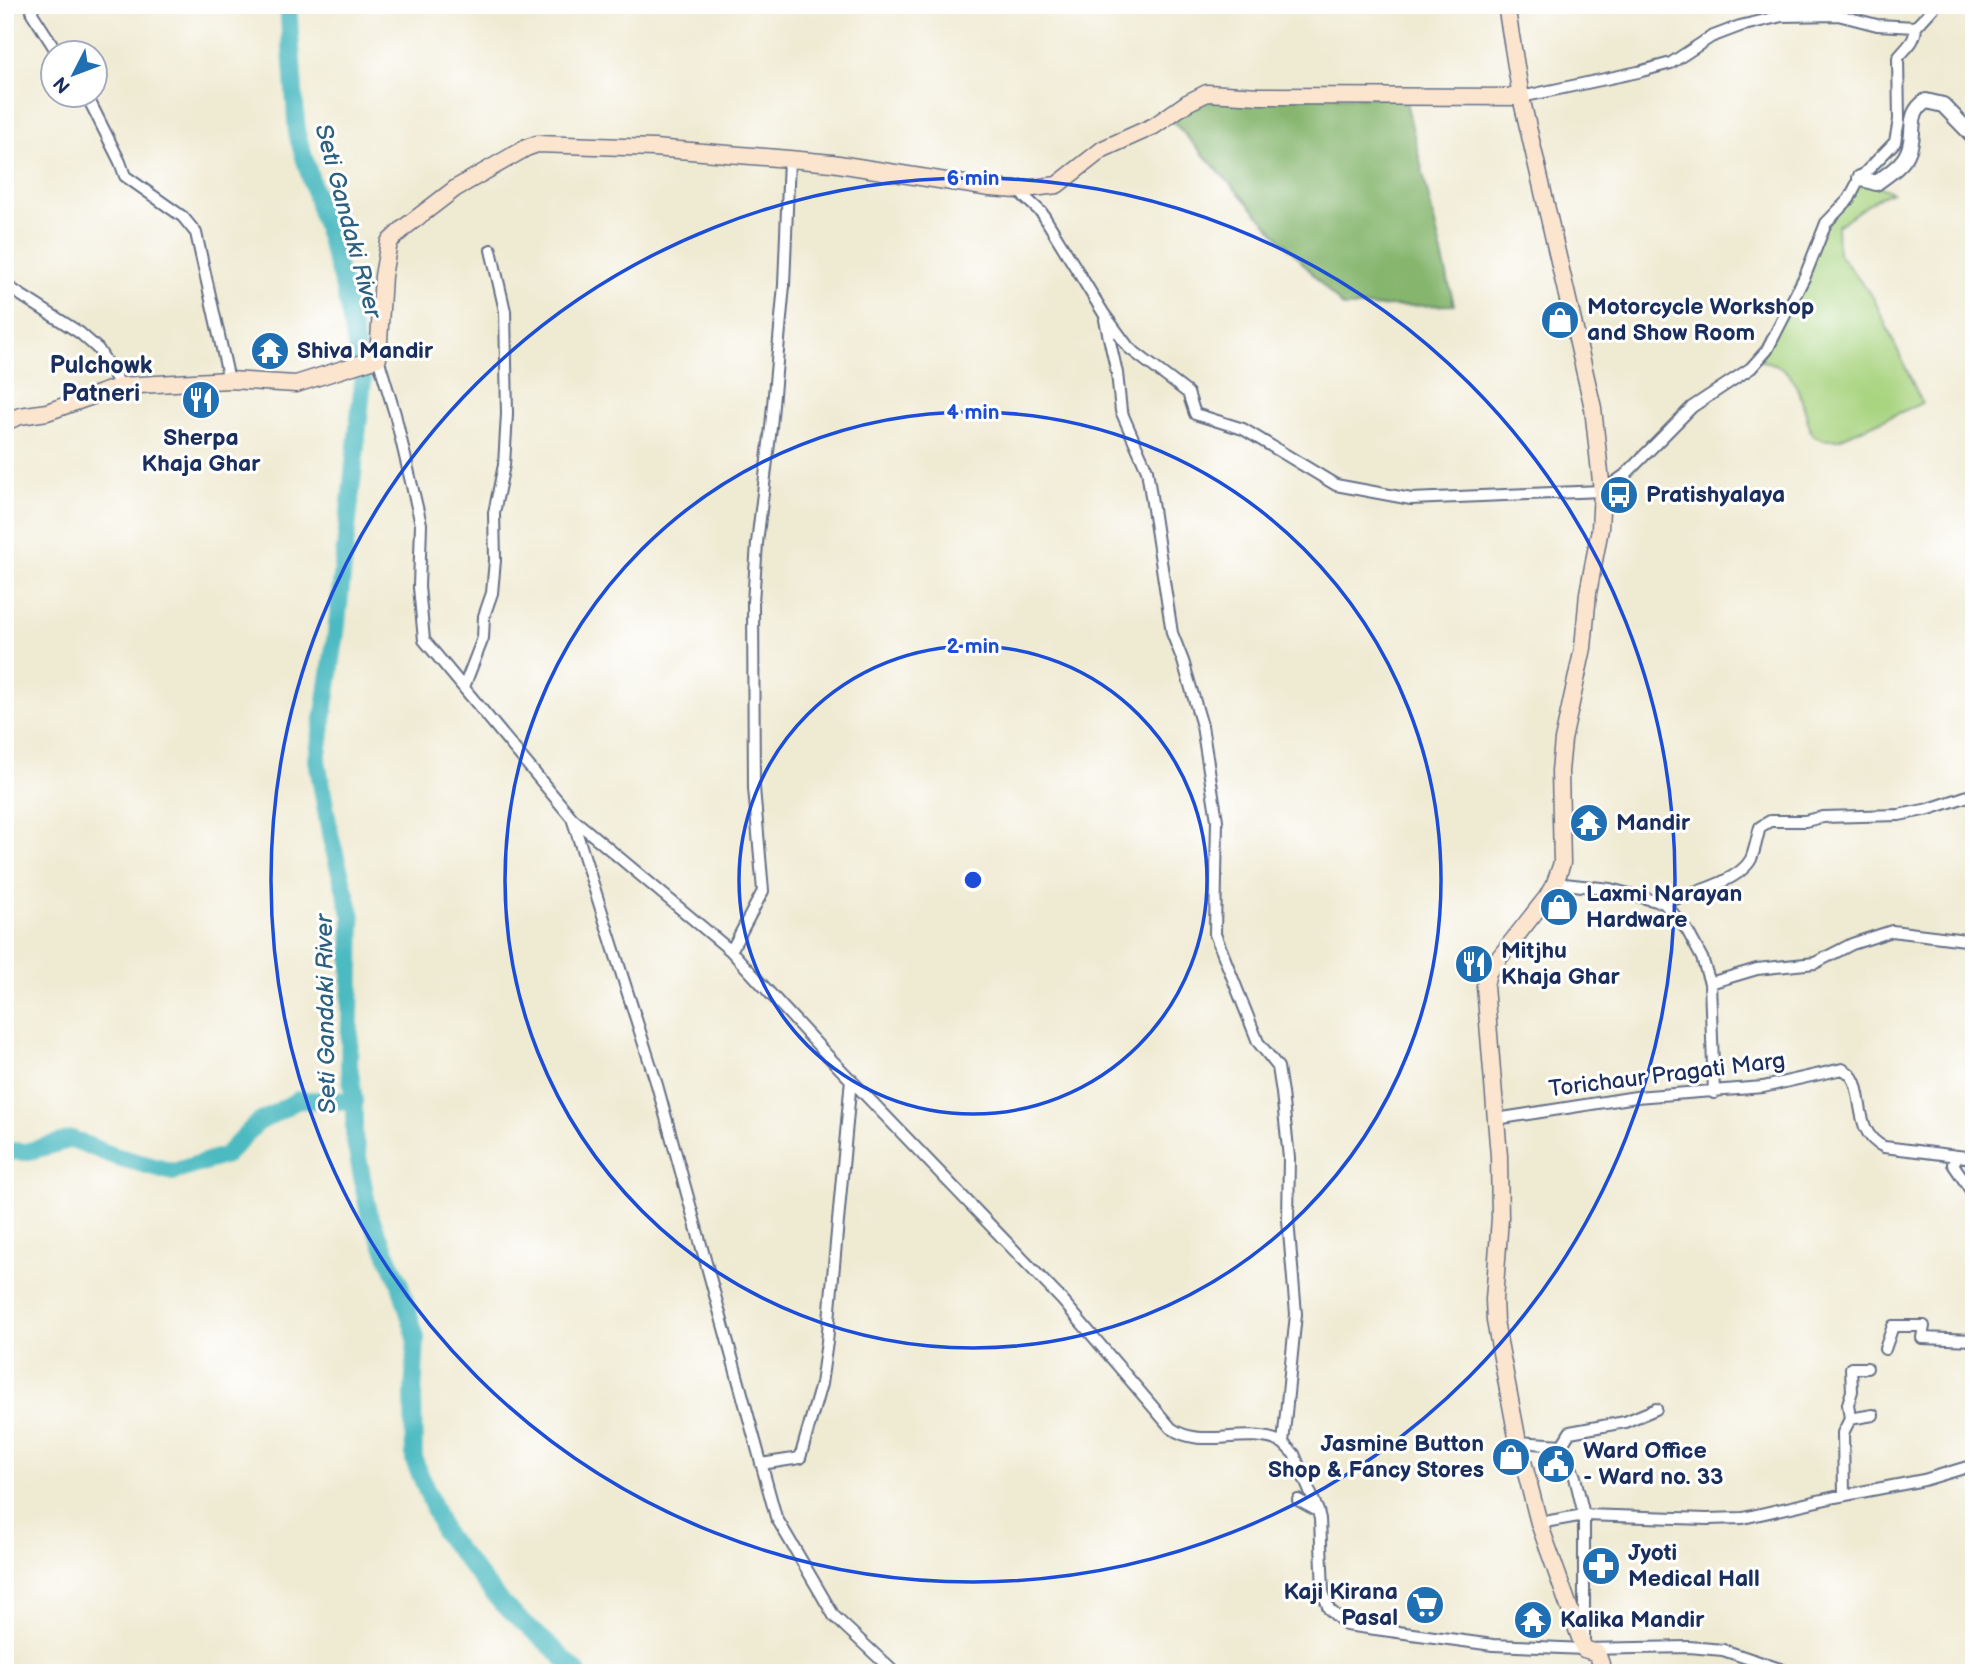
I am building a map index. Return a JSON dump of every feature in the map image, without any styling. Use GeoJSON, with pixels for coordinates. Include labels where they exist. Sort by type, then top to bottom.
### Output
{"type":"FeatureCollection","features":[{"type":"Feature","properties":{"kind":"main road"},"geometry":{"type":"LineString","coordinates":[[1506,5],[1521,97],[1592,408],[1602,491],[1600,529],[1588,593],[1583,648],[1563,740],[1560,771],[1562,856],[1555,883],[1538,911],[1486,978],[1500,1218],[1495,1321],[1518,1442],[1539,1523],[1584,1649],[1597,1653],[1601,1664],[1599,1673]]}},
{"type":"Feature","properties":{"kind":"main road"},"geometry":{"type":"LineString","coordinates":[[5,422],[20,416],[47,412],[121,386],[229,380],[296,384],[377,358],[383,276],[389,242],[456,188],[531,145],[654,148],[789,159],[1017,190],[1057,185],[1103,149],[1154,126],[1196,96],[1207,93],[1259,96],[1521,97]]}},
{"type":"Feature","properties":{"kind":"street"},"geometry":{"type":"LineString","coordinates":[[33,5],[32,13],[48,38]]}},
{"type":"Feature","properties":{"kind":"street"},"geometry":{"type":"LineString","coordinates":[[1017,190],[1042,213],[1104,314],[1129,348],[1188,393],[1195,414],[1243,429],[1336,485],[1411,499],[1602,491],[1625,475],[1692,407],[1759,360],[1805,276],[1826,223],[1849,199],[1860,178],[1895,142],[1899,120],[1898,58],[1911,46],[1916,37],[1916,27],[1936,5]]}},
{"type":"Feature","properties":{"kind":"street"},"geometry":{"type":"LineString","coordinates":[[1521,97],[1671,63],[1710,37],[1740,26],[1782,16],[1838,15],[1877,24],[1916,27]]}},
{"type":"Feature","properties":{"kind":"street"},"geometry":{"type":"LineString","coordinates":[[1860,178],[1876,183],[1908,153],[1913,117],[1917,107],[1926,101],[1943,105],[1974,137]]}},
{"type":"Feature","properties":{"kind":"street"},"geometry":{"type":"LineString","coordinates":[[93,108],[125,176],[183,217],[196,233],[229,380]]}},
{"type":"Feature","properties":{"kind":"street"},"geometry":{"type":"LineString","coordinates":[[732,951],[763,891],[754,788],[753,602],[784,285],[789,159]]}},
{"type":"Feature","properties":{"kind":"street"},"geometry":{"type":"LineString","coordinates":[[464,687],[483,638],[484,615],[494,583],[494,513],[504,465],[507,414],[506,311],[491,250]]}},
{"type":"Feature","properties":{"kind":"street"},"geometry":{"type":"LineString","coordinates":[[5,285],[80,333],[98,349],[121,386]]}},
{"type":"Feature","properties":{"kind":"street"},"geometry":{"type":"LineString","coordinates":[[1104,314],[1117,373],[1121,411],[1147,470],[1172,633],[1184,661],[1202,726],[1217,820],[1214,934],[1258,1042],[1278,1067],[1289,1158],[1288,1220],[1296,1314],[1283,1443]]}},
{"type":"Feature","properties":{"kind":"street"},"geometry":{"type":"LineString","coordinates":[[377,358],[395,414],[421,524],[419,587],[424,639],[572,818],[732,951],[850,1079],[1062,1300],[1171,1428],[1180,1435],[1192,1438],[1255,1435],[1271,1437],[1283,1443],[1294,1454],[1320,1519],[1322,1592],[1329,1609],[1346,1625],[1493,1645],[1584,1649],[1689,1647],[1723,1650],[1792,1673]]}},
{"type":"Feature","properties":{"kind":"street"},"geometry":{"type":"LineString","coordinates":[[1664,903],[1738,874],[1751,859],[1760,827],[1770,821],[1899,815],[1940,806],[1974,794]]}},
{"type":"Feature","properties":{"kind":"street"},"geometry":{"type":"LineString","coordinates":[[572,818],[657,1085],[776,1517],[834,1616],[895,1673]]}},
{"type":"Feature","properties":{"kind":"street"},"geometry":{"type":"LineString","coordinates":[[1555,883],[1610,889],[1664,903],[1687,930],[1702,958],[1710,983],[1714,1093]]}},
{"type":"Feature","properties":{"kind":"street"},"geometry":{"type":"LineString","coordinates":[[1710,983],[1757,970],[1815,962],[1852,944],[1892,931],[1974,941]]}},
{"type":"Feature","properties":{"kind":"street","name":"Torichaur Pragati Marg"},"geometry":{"type":"LineString","coordinates":[[1496,1119],[1636,1097],[1714,1093],[1763,1087],[1842,1069],[1854,1078],[1864,1128],[1874,1143],[1884,1147],[1957,1157]]}},
{"type":"Feature","properties":{"kind":"street"},"geometry":{"type":"LineString","coordinates":[[761,1464],[800,1458],[821,1384],[850,1079]]}},
{"type":"Feature","properties":{"kind":"street"},"geometry":{"type":"LineString","coordinates":[[1974,1158],[1957,1157],[1953,1164],[1974,1195]]}},
{"type":"Feature","properties":{"kind":"street"},"geometry":{"type":"LineString","coordinates":[[1885,1349],[1893,1326],[1924,1326],[1922,1338],[1974,1340]]}},
{"type":"Feature","properties":{"kind":"street"},"geometry":{"type":"LineString","coordinates":[[1844,1495],[1843,1433],[1850,1419],[1848,1404],[1852,1391],[1851,1368],[1867,1368]]}},
{"type":"Feature","properties":{"kind":"street"},"geometry":{"type":"LineString","coordinates":[[1562,1445],[1570,1432],[1625,1423],[1656,1409]]}},
{"type":"Feature","properties":{"kind":"street"},"geometry":{"type":"LineString","coordinates":[[1850,1419],[1873,1415]]}},
{"type":"Feature","properties":{"kind":"street"},"geometry":{"type":"LineString","coordinates":[[1518,1442],[1562,1445]]}},
{"type":"Feature","properties":{"kind":"street"},"geometry":{"type":"LineString","coordinates":[[1562,1445],[1575,1477],[1584,1515],[1584,1649]]}},
{"type":"Feature","properties":{"kind":"street"},"geometry":{"type":"LineString","coordinates":[[1539,1523],[1584,1515],[1707,1520],[1743,1518],[1924,1480],[1974,1465]]}},
{"type":"Feature","properties":{"kind":"street"},"geometry":{"type":"LineString","coordinates":[[1298,1500],[1318,1511]]}},
{"type":"Feature","properties":{"kind":"green space"},"geometry":{"type":"Polygon","coordinates":[[[1196,96],[1405,97],[1454,305],[1343,307],[1169,117],[1196,96]]]}},
{"type":"Feature","properties":{"kind":"green space"},"geometry":{"type":"Polygon","coordinates":[[[1860,178],[1892,192],[1876,199],[1837,226],[1838,253],[1873,297],[1922,403],[1839,439],[1823,440],[1812,435],[1801,398],[1791,377],[1773,363],[1760,361],[1826,223],[1860,178]]]}},
{"type":"Feature","properties":{"kind":"waterway","name":"Seti Gandaki River"},"geometry":{"type":"LineString","coordinates":[[288,5],[297,134],[345,292],[363,380],[336,633],[317,760],[331,839],[352,917],[349,1065],[354,1101],[354,1136],[369,1214],[399,1281],[416,1338],[414,1460],[444,1533],[502,1604],[578,1673]]}},
{"type":"Feature","properties":{"kind":"waterway"},"geometry":{"type":"LineString","coordinates":[[5,1151],[26,1152],[72,1139],[114,1156],[173,1172],[226,1155],[256,1124],[298,1100],[354,1101]]}},
{"type":"Feature","properties":{"kind":"place","name":"Motorcycle Workshop and Show Room"},"geometry":{"type":"Point","coordinates":[1560,320]}},
{"type":"Feature","properties":{"kind":"place","name":"Shiva Mandir"},"geometry":{"type":"Point","coordinates":[270,351]}},
{"type":"Feature","properties":{"kind":"place","name":"Sherpa Khaja Ghar"},"geometry":{"type":"Point","coordinates":[201,400]}},
{"type":"Feature","properties":{"kind":"place","name":"Pratishyalaya"},"geometry":{"type":"Point","coordinates":[1619,495]}},
{"type":"Feature","properties":{"kind":"place","name":"Mandir"},"geometry":{"type":"Point","coordinates":[1589,823]}},
{"type":"Feature","properties":{"kind":"place","name":"Laxmi Narayan Hardware"},"geometry":{"type":"Point","coordinates":[1559,907]}},
{"type":"Feature","properties":{"kind":"place","name":"Mitjhu Khaja Ghar"},"geometry":{"type":"Point","coordinates":[1474,964]}},
{"type":"Feature","properties":{"kind":"place","name":"Jasmine Button Shop & Fancy Stores"},"geometry":{"type":"Point","coordinates":[1511,1457]}},
{"type":"Feature","properties":{"kind":"place","name":"Ward Office - Ward no. 33"},"geometry":{"type":"Point","coordinates":[1556,1464]}},
{"type":"Feature","properties":{"kind":"place","name":"Jyoti Medical Hall"},"geometry":{"type":"Point","coordinates":[1601,1566]}},
{"type":"Feature","properties":{"kind":"place","name":"Kaji Kirana Pasal"},"geometry":{"type":"Point","coordinates":[1425,1605]}},
{"type":"Feature","properties":{"kind":"place","name":"Kalika Mandir"},"geometry":{"type":"Point","coordinates":[1533,1620]}},
{"type":"Feature","properties":{"kind":"district","name":"Pulchowk Patneri"},"geometry":{"type":"Point","coordinates":[101,379]}}]}
